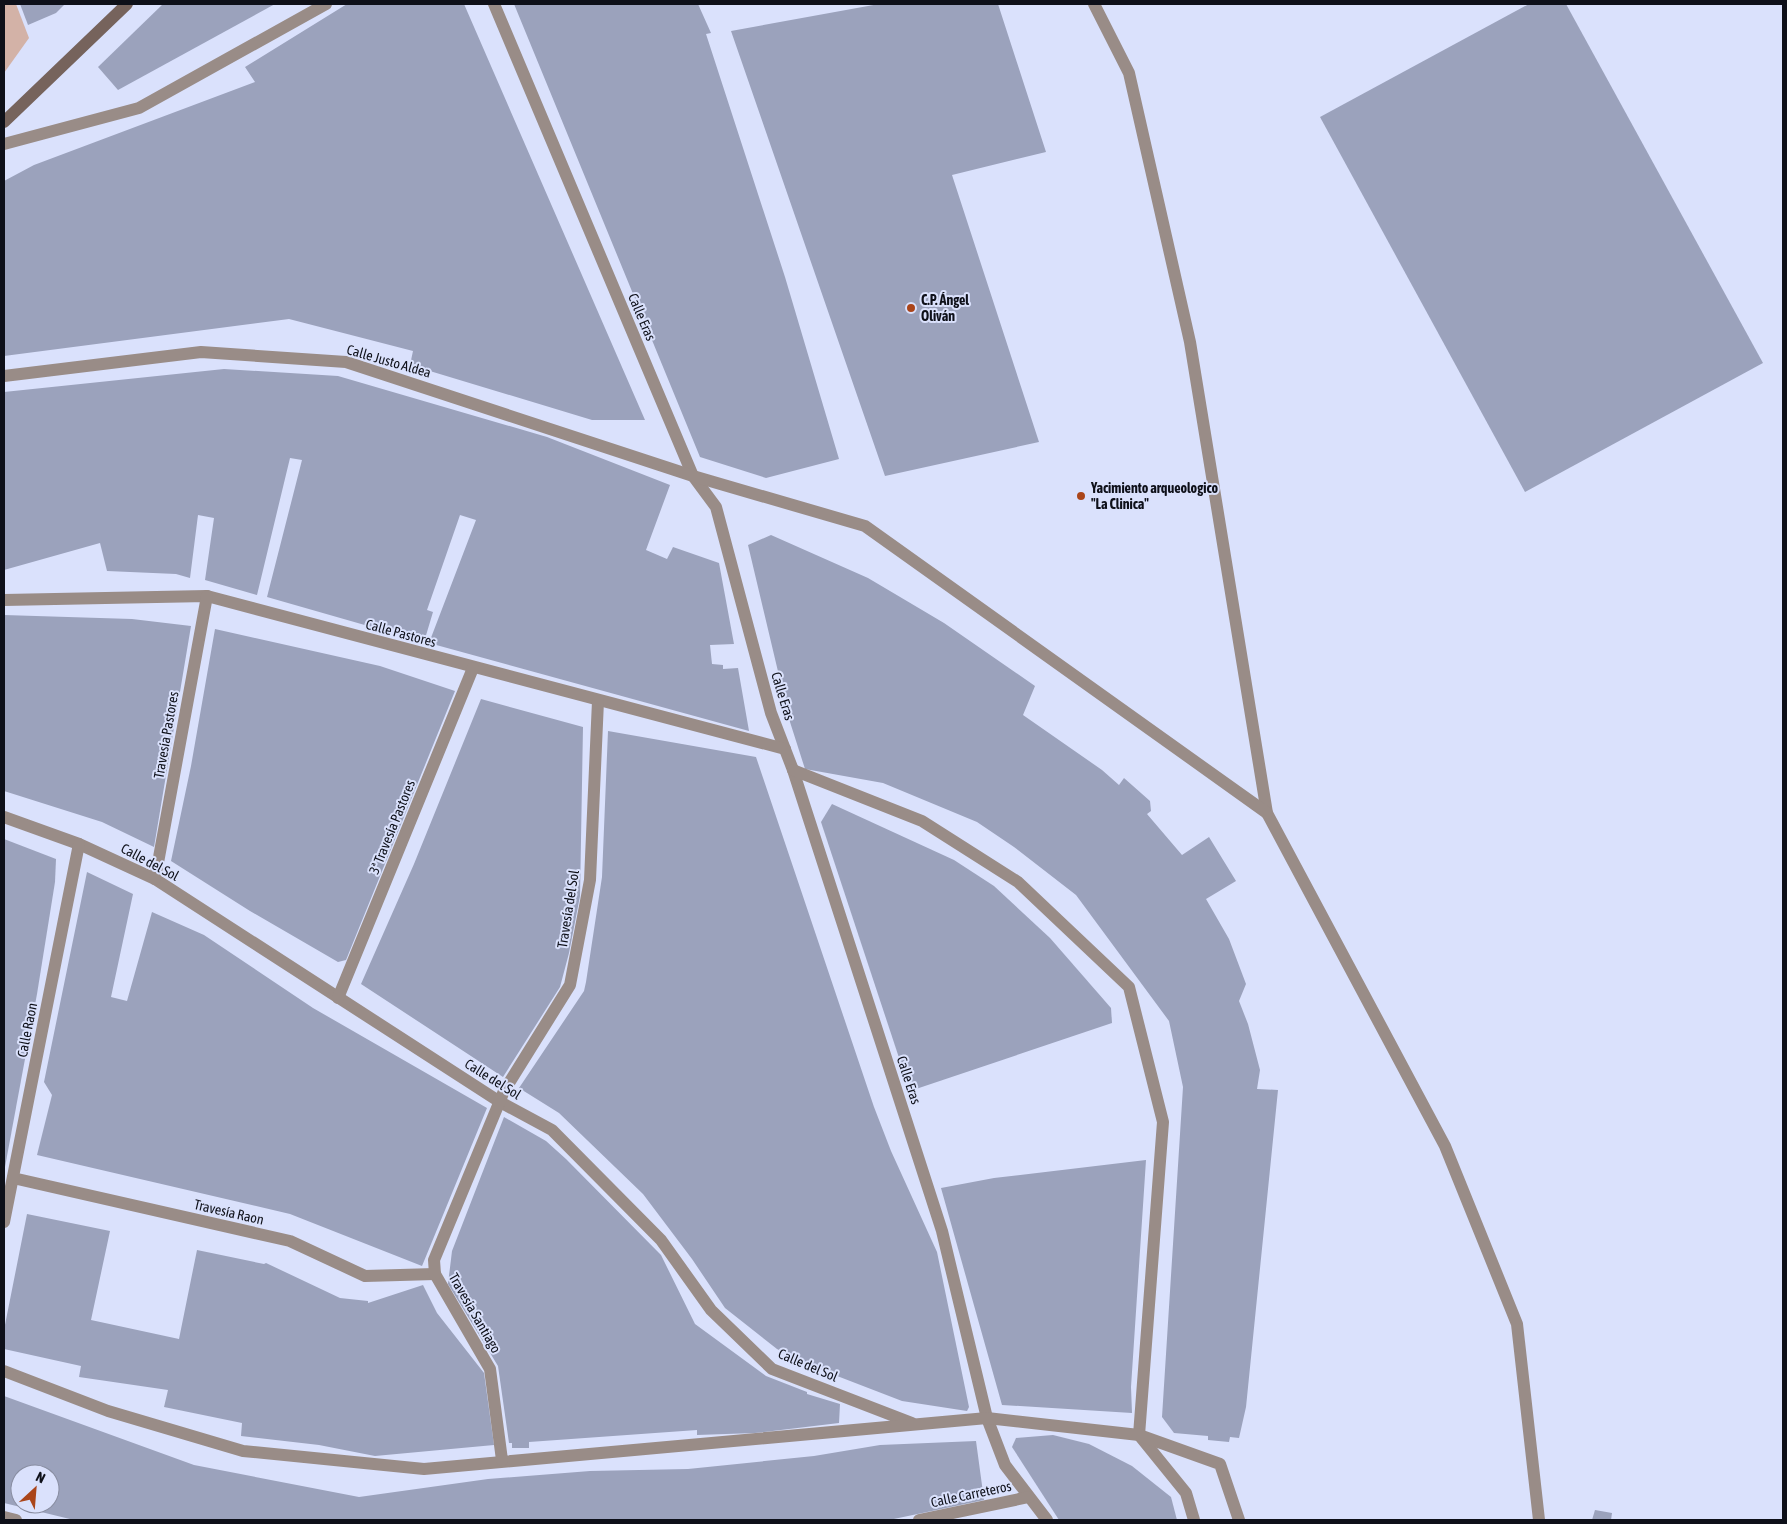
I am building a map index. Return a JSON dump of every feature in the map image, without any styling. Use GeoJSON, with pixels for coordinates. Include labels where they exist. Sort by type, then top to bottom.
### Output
{"type":"FeatureCollection","features":[{"type":"Feature","properties":{"kind":"street"},"geometry":{"type":"LineString","coordinates":[[4,122],[127,4]]}},
{"type":"Feature","properties":{"kind":"street"},"geometry":{"type":"LineString","coordinates":[[4,144],[139,108],[326,4]]}},
{"type":"Feature","properties":{"kind":"street","name":"Calle Eras"},"geometry":{"type":"LineString","coordinates":[[494,4],[693,476],[716,507],[771,712],[794,770],[942,1231],[988,1418],[1006,1465],[1047,1520]]}},
{"type":"Feature","properties":{"kind":"street"},"geometry":{"type":"LineString","coordinates":[[1094,4],[1129,73],[1190,342],[1267,813],[1445,1146],[1517,1324],[1539,1520]]}},
{"type":"Feature","properties":{"kind":"street","name":"Calle Justo Aldea"},"geometry":{"type":"LineString","coordinates":[[4,376],[201,352],[346,362],[693,476],[865,526],[1267,813]]}},
{"type":"Feature","properties":{"kind":"street","name":"Calle Pastores"},"geometry":{"type":"LineString","coordinates":[[4,600],[206,596],[785,749]]}},
{"type":"Feature","properties":{"kind":"street","name":"Travesía Pastores"},"geometry":{"type":"LineString","coordinates":[[154,879],[206,596]]}},
{"type":"Feature","properties":{"kind":"street","name":"3ª Travesía Pastores"},"geometry":{"type":"LineString","coordinates":[[338,998],[473,668]]}},
{"type":"Feature","properties":{"kind":"street","name":"Travesía del Sol"},"geometry":{"type":"LineString","coordinates":[[500,1102],[504,1092],[570,985],[590,880],[598,701]]}},
{"type":"Feature","properties":{"kind":"street"},"geometry":{"type":"LineString","coordinates":[[794,770],[922,821],[1018,882],[1129,987],[1163,1122],[1139,1435],[1186,1493],[1194,1520]]}},
{"type":"Feature","properties":{"kind":"street","name":"Calle del Sol"},"geometry":{"type":"LineString","coordinates":[[4,817],[79,844],[154,879],[500,1102],[552,1130],[661,1240],[711,1310],[772,1369],[915,1424]]}},
{"type":"Feature","properties":{"kind":"street","name":"Calle Raon"},"geometry":{"type":"LineString","coordinates":[[4,1222],[79,844]]}},
{"type":"Feature","properties":{"kind":"street","name":"Travesía Santiago"},"geometry":{"type":"LineString","coordinates":[[500,1102],[434,1260],[435,1274],[490,1369],[502,1460]]}},
{"type":"Feature","properties":{"kind":"street","name":"Travesía Raon"},"geometry":{"type":"LineString","coordinates":[[13,1178],[290,1241],[365,1276],[435,1274]]}},
{"type":"Feature","properties":{"kind":"street"},"geometry":{"type":"LineString","coordinates":[[4,1371],[108,1411],[243,1451],[424,1469],[502,1460],[988,1418],[1139,1435],[1220,1464],[1239,1520]]}},
{"type":"Feature","properties":{"kind":"street","name":"Calle Carreteros"},"geometry":{"type":"LineString","coordinates":[[919,1520],[1029,1497]]}},
{"type":"Feature","properties":{"kind":"street"},"geometry":{"type":"LineString","coordinates":[[4,1517],[16,1520]]}},
{"type":"Feature","properties":{"kind":"shaded area"},"geometry":{"type":"Polygon","coordinates":[[[4,4],[16,4],[29,38],[4,73],[4,4]]]}},
{"type":"Feature","properties":{"kind":"building"},"geometry":{"type":"Polygon","coordinates":[[[20,4],[65,4],[56,13],[28,25],[20,4]]]}},
{"type":"Feature","properties":{"kind":"building"},"geometry":{"type":"Polygon","coordinates":[[[163,4],[275,4],[118,90],[98,67],[163,4]]]}},
{"type":"Feature","properties":{"kind":"building"},"geometry":{"type":"Polygon","coordinates":[[[347,4],[464,4],[645,420],[592,420],[410,365],[413,351],[289,319],[4,356],[4,181],[34,165],[255,82],[245,67],[347,4]]]}},
{"type":"Feature","properties":{"kind":"building"},"geometry":{"type":"Polygon","coordinates":[[[514,4],[698,4],[711,33],[706,34],[785,277],[839,459],[766,478],[700,457],[514,4]]]}},
{"type":"Feature","properties":{"kind":"building","name":"C.P. Ángel Oliván"},"geometry":{"type":"Polygon","coordinates":[[[879,4],[998,4],[1046,152],[952,175],[1039,442],[885,476],[731,31],[879,4]]]}},
{"type":"Feature","properties":{"kind":"building"},"geometry":{"type":"Polygon","coordinates":[[[1529,4],[1566,4],[1763,363],[1525,492],[1320,117],[1529,4]]]}},
{"type":"Feature","properties":{"kind":"building"},"geometry":{"type":"Polygon","coordinates":[[[224,369],[338,376],[547,437],[670,485],[646,550],[667,559],[673,547],[719,563],[734,644],[710,645],[712,664],[723,665],[723,669],[738,668],[749,731],[429,643],[476,520],[460,515],[427,610],[433,612],[424,642],[267,597],[302,460],[290,458],[257,595],[205,580],[214,518],[198,515],[190,578],[176,574],[107,571],[100,543],[4,570],[4,392],[224,369]]]}},
{"type":"Feature","properties":{"kind":"building"},"geometry":{"type":"Polygon","coordinates":[[[771,535],[868,578],[944,623],[1035,686],[1023,715],[1102,770],[1119,785],[1124,778],[1150,801],[1151,811],[1147,814],[1182,855],[1209,837],[1236,881],[1206,899],[1229,939],[1246,984],[1239,1001],[1248,1024],[1260,1070],[1257,1089],[1278,1090],[1246,1407],[1239,1438],[1230,1437],[1229,1442],[1208,1440],[1208,1436],[1174,1433],[1162,1417],[1183,1087],[1169,1021],[1076,895],[1014,847],[977,822],[883,783],[805,769],[790,722],[748,545],[771,535]]]}},
{"type":"Feature","properties":{"kind":"building"},"geometry":{"type":"Polygon","coordinates":[[[4,615],[132,619],[191,626],[154,847],[102,822],[4,791],[4,615]]]}},
{"type":"Feature","properties":{"kind":"building"},"geometry":{"type":"Polygon","coordinates":[[[215,629],[380,666],[455,691],[346,960],[338,962],[250,911],[171,861],[191,766],[215,629]]]}},
{"type":"Feature","properties":{"kind":"building"},"geometry":{"type":"Polygon","coordinates":[[[481,699],[583,727],[580,896],[569,953],[560,987],[503,1077],[361,984],[414,864],[481,699]]]}},
{"type":"Feature","properties":{"kind":"building"},"geometry":{"type":"Polygon","coordinates":[[[608,731],[756,757],[874,1107],[891,1151],[937,1252],[969,1407],[967,1411],[902,1401],[806,1364],[777,1349],[725,1308],[692,1259],[643,1194],[559,1113],[519,1088],[584,991],[602,877],[608,731]]]}},
{"type":"Feature","properties":{"kind":"building"},"geometry":{"type":"Polygon","coordinates":[[[832,804],[954,860],[994,886],[1050,938],[1111,1008],[1112,1023],[910,1091],[821,822],[832,804]]]}},
{"type":"Feature","properties":{"kind":"building"},"geometry":{"type":"Polygon","coordinates":[[[4,839],[56,859],[55,882],[37,994],[5,1167],[4,839]]]}},
{"type":"Feature","properties":{"kind":"building"},"geometry":{"type":"Polygon","coordinates":[[[87,872],[133,894],[111,997],[127,1001],[152,912],[204,935],[313,1008],[487,1108],[422,1266],[290,1214],[37,1155],[52,1095],[44,1082],[87,872]]]}},
{"type":"Feature","properties":{"kind":"building"},"geometry":{"type":"Polygon","coordinates":[[[504,1117],[546,1141],[661,1255],[695,1324],[766,1376],[807,1392],[807,1394],[840,1404],[839,1423],[755,1433],[697,1435],[697,1430],[529,1442],[529,1448],[512,1448],[512,1443],[509,1443],[498,1366],[448,1284],[452,1251],[504,1117]]]}},
{"type":"Feature","properties":{"kind":"building"},"geometry":{"type":"Polygon","coordinates":[[[1146,1160],[1131,1387],[1132,1413],[1002,1405],[941,1188],[994,1178],[1146,1160]]]}},
{"type":"Feature","properties":{"kind":"building"},"geometry":{"type":"Polygon","coordinates":[[[27,1214],[110,1231],[91,1320],[179,1339],[197,1250],[266,1263],[340,1298],[368,1301],[368,1303],[423,1285],[437,1313],[484,1373],[494,1445],[375,1456],[319,1445],[241,1436],[242,1423],[164,1407],[168,1390],[79,1377],[81,1366],[4,1349],[4,1330],[27,1214]]]}},
{"type":"Feature","properties":{"kind":"building"},"geometry":{"type":"Polygon","coordinates":[[[4,1396],[194,1465],[359,1497],[488,1479],[590,1471],[688,1469],[814,1456],[880,1445],[976,1441],[984,1500],[889,1520],[74,1520],[49,1514],[60,1514],[60,1464],[10,1464],[10,1504],[4,1503],[4,1396]]]}},
{"type":"Feature","properties":{"kind":"building"},"geometry":{"type":"Polygon","coordinates":[[[1053,1435],[1089,1444],[1132,1466],[1171,1497],[1177,1520],[1059,1520],[1012,1447],[1016,1438],[1053,1435]]]}},
{"type":"Feature","properties":{"kind":"building"},"geometry":{"type":"Polygon","coordinates":[[[1595,1510],[1612,1513],[1611,1520],[1592,1520],[1595,1510]]]}},
{"type":"Feature","properties":{"kind":"place","name":"C.P. Ángel Oliván"},"geometry":{"type":"Point","coordinates":[911,308]}},
{"type":"Feature","properties":{"kind":"place","name":"Yacimiento arqueologico \"La Clinica\""},"geometry":{"type":"Point","coordinates":[1081,496]}}]}
